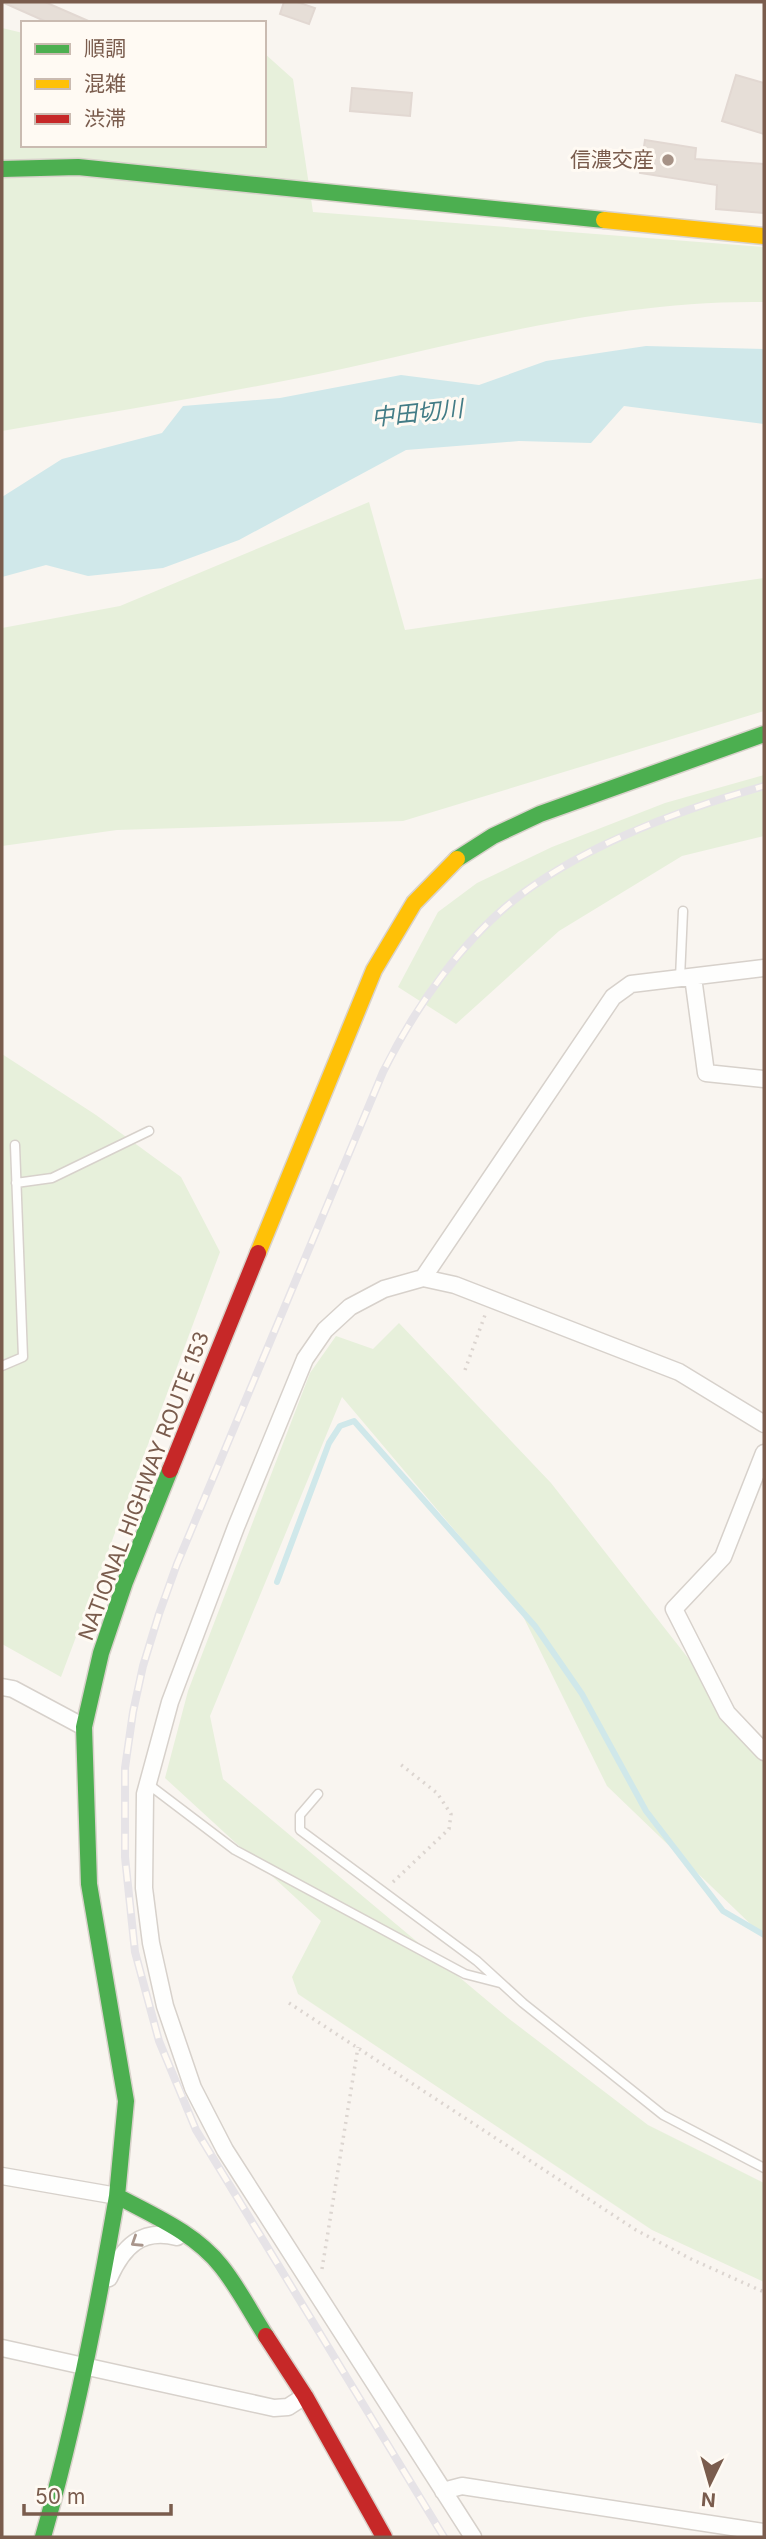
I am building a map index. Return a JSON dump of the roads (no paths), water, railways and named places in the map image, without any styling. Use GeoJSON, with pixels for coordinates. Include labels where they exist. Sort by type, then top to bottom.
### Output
{"type":"FeatureCollection","features":[{"type":"Feature","properties":{"kind":"main road"},"geometry":{"type":"LineString","coordinates":[[2,169],[78,167],[764,236]]}},
{"type":"Feature","properties":{"kind":"main road","name":"NATIONAL HIGHWAY ROUTE 153"},"geometry":{"type":"LineString","coordinates":[[43,2537],[64,2463],[100,2296],[117,2196],[126,2101],[89,1884],[84,1811],[84,1727],[101,1653],[125,1582],[368,983],[407,914],[431,882],[491,837],[529,819],[764,734]]}},
{"type":"Feature","properties":{"kind":"main road"},"geometry":{"type":"LineString","coordinates":[[117,2196],[199,2244],[239,2291],[305,2396],[384,2537]]}},
{"type":"Feature","properties":{"kind":"street"},"geometry":{"type":"LineString","coordinates":[[423,1278],[613,997],[631,984],[764,968]]}},
{"type":"Feature","properties":{"kind":"street"},"geometry":{"type":"LineString","coordinates":[[686,977],[706,1073],[764,1079]]}},
{"type":"Feature","properties":{"kind":"street"},"geometry":{"type":"LineString","coordinates":[[473,2537],[225,2150],[193,2088],[169,2018],[151,1944],[144,1888],[142,1836],[148,1784],[170,1702],[236,1527],[305,1359],[325,1330],[350,1307],[403,1282],[423,1278],[455,1285],[679,1372],[764,1423]]}},
{"type":"Feature","properties":{"kind":"street"},"geometry":{"type":"LineString","coordinates":[[764,1453],[723,1557],[674,1609],[727,1713],[764,1752]]}},
{"type":"Feature","properties":{"kind":"street"},"geometry":{"type":"LineString","coordinates":[[2,1687],[13,1689],[84,1727]]}},
{"type":"Feature","properties":{"kind":"street"},"geometry":{"type":"LineString","coordinates":[[2,2176],[117,2196]]}},
{"type":"Feature","properties":{"kind":"street"},"geometry":{"type":"LineString","coordinates":[[100,2296],[120,2256],[138,2238],[151,2234],[172,2236],[199,2244]]}},
{"type":"Feature","properties":{"kind":"street"},"geometry":{"type":"LineString","coordinates":[[2,2348],[274,2408],[288,2407],[305,2396]]}},
{"type":"Feature","properties":{"kind":"street"},"geometry":{"type":"LineString","coordinates":[[443,2491],[462,2486],[764,2532]]}},
{"type":"Feature","properties":{"kind":"lane"},"geometry":{"type":"LineString","coordinates":[[683,911],[686,977]]}},
{"type":"Feature","properties":{"kind":"lane"},"geometry":{"type":"LineString","coordinates":[[16,1183],[52,1178],[149,1131]]}},
{"type":"Feature","properties":{"kind":"lane"},"geometry":{"type":"LineString","coordinates":[[2,1366],[23,1357],[15,1145]]}},
{"type":"Feature","properties":{"kind":"lane"},"geometry":{"type":"LineString","coordinates":[[148,1784],[235,1850],[465,1973],[502,1983]]}},
{"type":"Feature","properties":{"kind":"lane"},"geometry":{"type":"LineString","coordinates":[[318,1794],[300,1815],[300,1830],[384,1890],[663,2115],[764,2168]]}},
{"type":"Feature","properties":{"kind":"water","name":"中田切川"},"geometry":{"type":"Polygon","coordinates":[[[646,346],[764,349],[764,424],[624,406],[591,443],[519,441],[406,450],[239,540],[163,568],[88,576],[46,565],[2,577],[2,497],[62,459],[162,433],[183,406],[280,398],[401,375],[479,385],[546,361],[646,346]]]}},
{"type":"Feature","properties":{"kind":"waterway"},"geometry":{"type":"LineString","coordinates":[[277,1582],[329,1443],[340,1426],[354,1421],[535,1626],[582,1694],[646,1811],[723,1911],[764,1935]]}},
{"type":"Feature","properties":{"kind":"railway"},"geometry":{"type":"LineString","coordinates":[[444,2537],[196,2130],[159,2041],[135,1952],[125,1857],[125,1768],[133,1712],[143,1666],[177,1564],[383,1072],[426,998],[480,931],[523,893],[550,875],[578,858],[639,829],[701,805],[764,786]]}},
{"type":"Feature","properties":{"kind":"place","name":"信濃交産"},"geometry":{"type":"Point","coordinates":[668,160]}}]}
